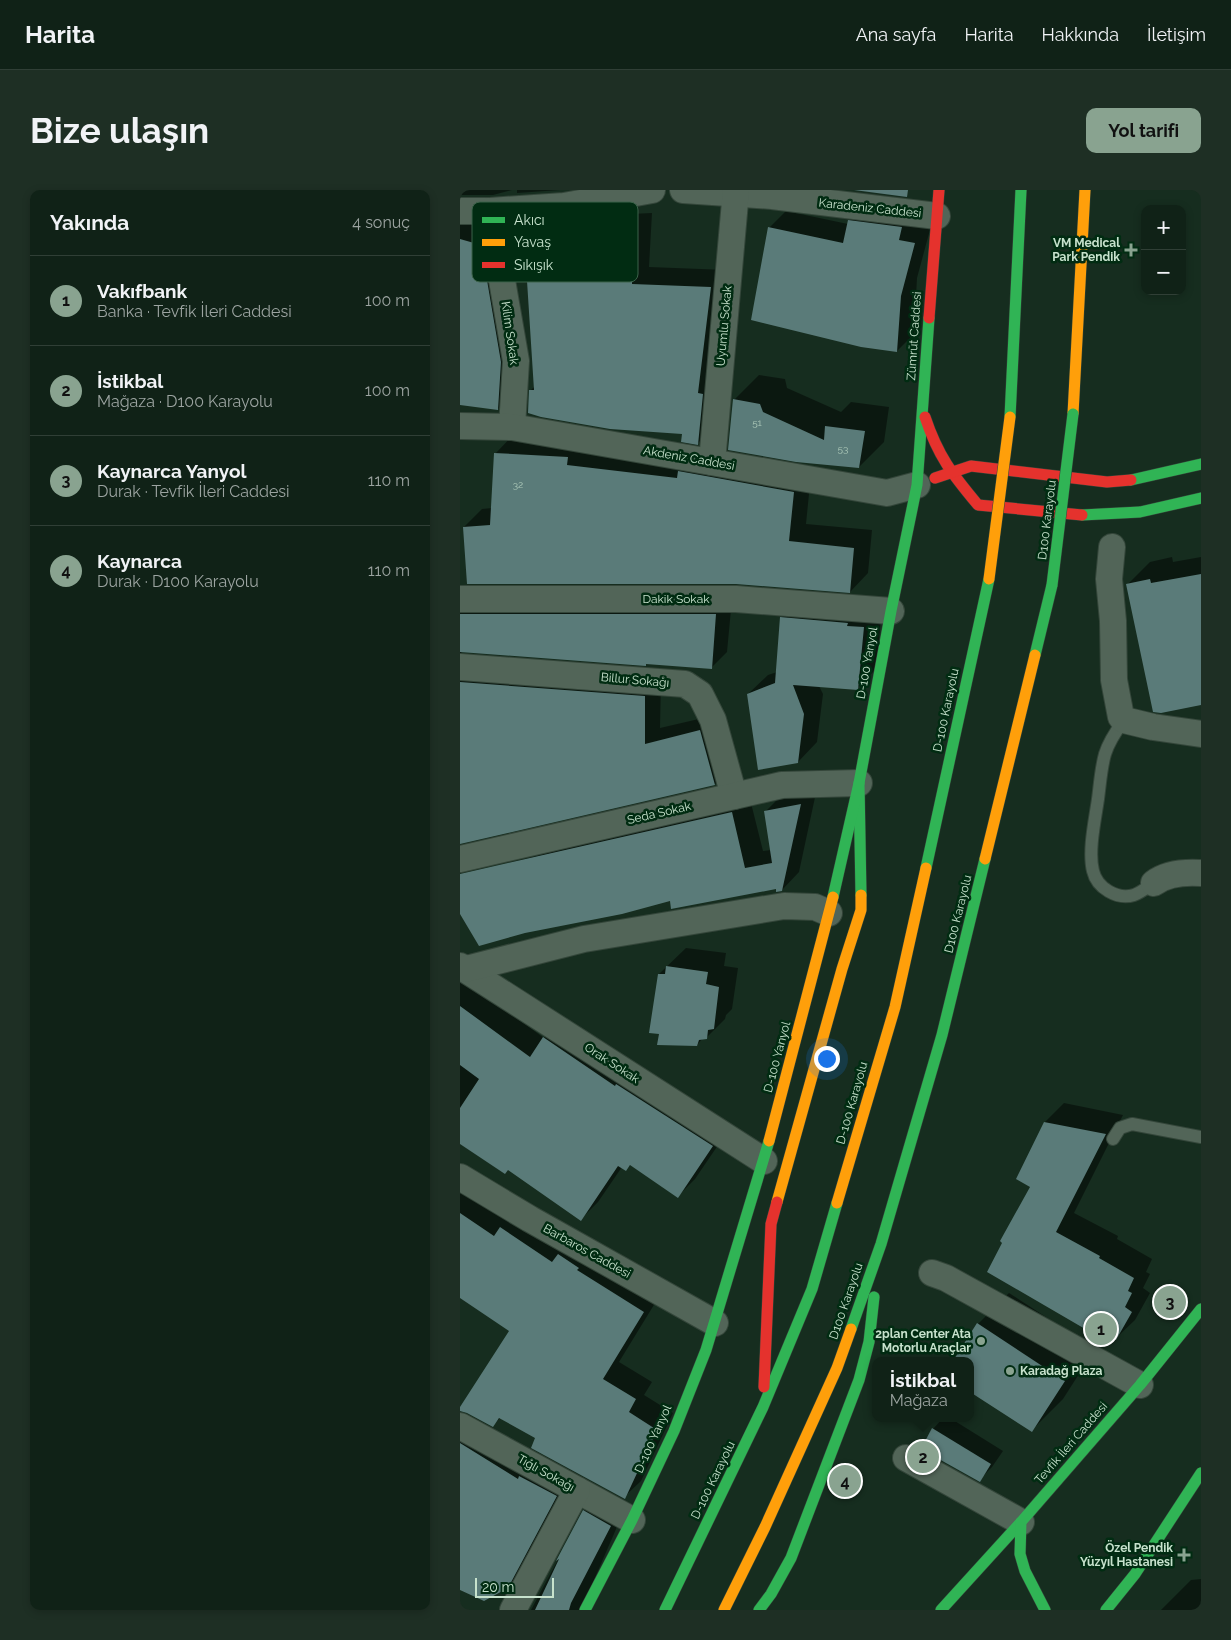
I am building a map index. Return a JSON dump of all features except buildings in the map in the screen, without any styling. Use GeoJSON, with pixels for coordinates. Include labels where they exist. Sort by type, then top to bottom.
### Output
{"type":"FeatureCollection","features":[{"type":"Feature","properties":{"kind":"main road","name":"Zümrüt Caddesi"},"geometry":{"type":"LineString","coordinates":[[917,485],[939,190]]}},
{"type":"Feature","properties":{"kind":"main road","name":"D-100 Karayolu"},"geometry":{"type":"LineString","coordinates":[[665,1610],[763,1407],[812,1289],[895,1007],[989,578],[1010,417],[1021,190]]}},
{"type":"Feature","properties":{"kind":"main road","name":"D100 Karayolu"},"geometry":{"type":"LineString","coordinates":[[724,1610],[765,1527],[837,1368],[881,1244],[942,1035],[1052,585],[1073,414],[1084,190]]}},
{"type":"Feature","properties":{"kind":"main road"},"geometry":{"type":"LineString","coordinates":[[922,408],[933,441],[951,473],[978,505],[1082,514],[1110,514],[1164,508],[1201,498]]}},
{"type":"Feature","properties":{"kind":"main road"},"geometry":{"type":"LineString","coordinates":[[917,485],[971,466],[1107,482],[1137,480],[1201,464]]}},
{"type":"Feature","properties":{"kind":"main road","name":"D-100 Yanyol"},"geometry":{"type":"LineString","coordinates":[[585,1610],[632,1520],[674,1431],[715,1323],[764,1161],[829,913],[859,783],[917,485]]}},
{"type":"Feature","properties":{"kind":"main road"},"geometry":{"type":"LineString","coordinates":[[763,1407],[772,1224],[842,969],[861,910],[859,783]]}},
{"type":"Feature","properties":{"kind":"main road"},"geometry":{"type":"LineString","coordinates":[[780,1603],[780,1596],[791,1558],[859,1380],[869,1342],[881,1244]]}},
{"type":"Feature","properties":{"kind":"main road","name":"Tevfik İleri Caddesi"},"geometry":{"type":"LineString","coordinates":[[941,1610],[1021,1522],[1140,1385],[1201,1309]]}},
{"type":"Feature","properties":{"kind":"main road"},"geometry":{"type":"LineString","coordinates":[[1106,1610],[1135,1574],[1201,1473]]}},
{"type":"Feature","properties":{"kind":"main road"},"geometry":{"type":"LineString","coordinates":[[1021,1522],[1020,1554],[1024,1571],[1045,1610]]}},
{"type":"Feature","properties":{"kind":"main road"},"geometry":{"type":"LineString","coordinates":[[759,1610],[771,1594],[791,1558]]}},
{"type":"Feature","properties":{"kind":"street"},"geometry":{"type":"LineString","coordinates":[[586,202],[652,190]]}},
{"type":"Feature","properties":{"kind":"street","name":"Karadeniz Caddesi"},"geometry":{"type":"LineString","coordinates":[[683,190],[736,192],[937,216]]}},
{"type":"Feature","properties":{"kind":"street","name":"Uyumlu Sokak"},"geometry":{"type":"LineString","coordinates":[[712,462],[736,192]]}},
{"type":"Feature","properties":{"kind":"street","name":"Kilim Sokak"},"geometry":{"type":"LineString","coordinates":[[502,282],[516,361],[512,427]]}},
{"type":"Feature","properties":{"kind":"street","name":"Akdeniz Caddesi"},"geometry":{"type":"LineString","coordinates":[[460,426],[512,427],[888,494],[917,485]]}},
{"type":"Feature","properties":{"kind":"street"},"geometry":{"type":"LineString","coordinates":[[1112,547],[1109,579],[1113,621],[1114,671],[1118,704],[1124,720],[1153,727],[1201,734]]}},
{"type":"Feature","properties":{"kind":"street","name":"Dakik Sokak"},"geometry":{"type":"LineString","coordinates":[[460,599],[736,599],[891,611]]}},
{"type":"Feature","properties":{"kind":"street","name":"Billur Sokağı"},"geometry":{"type":"LineString","coordinates":[[460,667],[685,684],[700,694],[713,720],[734,796]]}},
{"type":"Feature","properties":{"kind":"street","name":"Seda Sokak"},"geometry":{"type":"LineString","coordinates":[[460,859],[782,785],[859,783]]}},
{"type":"Feature","properties":{"kind":"street"},"geometry":{"type":"LineString","coordinates":[[1154,883],[1166,876],[1189,872],[1201,873]]}},
{"type":"Feature","properties":{"kind":"street"},"geometry":{"type":"LineString","coordinates":[[463,967],[584,939],[784,906],[815,907],[829,913]]}},
{"type":"Feature","properties":{"kind":"street","name":"Orak Sokak"},"geometry":{"type":"LineString","coordinates":[[463,967],[764,1161]]}},
{"type":"Feature","properties":{"kind":"street","name":"Barbaros Caddesi"},"geometry":{"type":"LineString","coordinates":[[460,1177],[530,1219],[715,1323]]}},
{"type":"Feature","properties":{"kind":"street"},"geometry":{"type":"LineString","coordinates":[[932,1273],[946,1278],[1140,1385]]}},
{"type":"Feature","properties":{"kind":"street","name":"Tığlı Sokağı"},"geometry":{"type":"LineString","coordinates":[[460,1426],[632,1520]]}},
{"type":"Feature","properties":{"kind":"street"},"geometry":{"type":"LineString","coordinates":[[906,1458],[1021,1522]]}},
{"type":"Feature","properties":{"kind":"street"},"geometry":{"type":"LineString","coordinates":[[513,1610],[577,1490]]}},
{"type":"Feature","properties":{"kind":"lane"},"geometry":{"type":"LineString","coordinates":[[1124,720],[1110,741],[1103,760],[1091,862],[1097,881],[1103,888],[1120,896],[1135,894],[1154,883]]}},
{"type":"Feature","properties":{"kind":"lane"},"geometry":{"type":"LineString","coordinates":[[1113,1139],[1120,1128],[1132,1124],[1201,1137]]}},
{"type":"Feature","properties":{"kind":"traffic: fast"},"geometry":{"type":"LineString","coordinates":[[1010,417],[1021,190]]}},
{"type":"Feature","properties":{"kind":"traffic: fast"},"geometry":{"type":"LineString","coordinates":[[833,897],[859,783],[917,485],[929,318]]}},
{"type":"Feature","properties":{"kind":"traffic: fast"},"geometry":{"type":"LineString","coordinates":[[1052,585],[1073,414]]}},
{"type":"Feature","properties":{"kind":"traffic: fast"},"geometry":{"type":"LineString","coordinates":[[1131,480],[1201,464]]}},
{"type":"Feature","properties":{"kind":"traffic: fast"},"geometry":{"type":"LineString","coordinates":[[1082,515],[1140,512],[1201,498]]}},
{"type":"Feature","properties":{"kind":"traffic: fast"},"geometry":{"type":"LineString","coordinates":[[926,868],[989,579]]}},
{"type":"Feature","properties":{"kind":"traffic: fast"},"geometry":{"type":"LineString","coordinates":[[1035,655],[1052,585]]}},
{"type":"Feature","properties":{"kind":"traffic: fast"},"geometry":{"type":"LineString","coordinates":[[859,783],[861,895]]}},
{"type":"Feature","properties":{"kind":"traffic: fast"},"geometry":{"type":"LineString","coordinates":[[851,1329],[881,1244],[942,1035],[985,859]]}},
{"type":"Feature","properties":{"kind":"traffic: fast"},"geometry":{"type":"LineString","coordinates":[[585,1610],[632,1520],[674,1431],[706,1350],[769,1141]]}},
{"type":"Feature","properties":{"kind":"traffic: fast"},"geometry":{"type":"LineString","coordinates":[[665,1610],[763,1407],[812,1289],[837,1203]]}},
{"type":"Feature","properties":{"kind":"traffic: fast"},"geometry":{"type":"LineString","coordinates":[[759,1610],[771,1594],[791,1558],[859,1380],[869,1342],[874,1297]]}},
{"type":"Feature","properties":{"kind":"traffic: fast"},"geometry":{"type":"LineString","coordinates":[[1045,1610],[1025,1571],[1020,1554],[1021,1522],[1140,1385],[1201,1309]]}},
{"type":"Feature","properties":{"kind":"traffic: fast"},"geometry":{"type":"LineString","coordinates":[[1106,1610],[1135,1574],[1201,1473]]}},
{"type":"Feature","properties":{"kind":"traffic: fast"},"geometry":{"type":"LineString","coordinates":[[941,1610],[1021,1522]]}},
{"type":"Feature","properties":{"kind":"traffic: slow"},"geometry":{"type":"LineString","coordinates":[[1073,414],[1085,190]]}},
{"type":"Feature","properties":{"kind":"traffic: slow"},"geometry":{"type":"LineString","coordinates":[[989,579],[1010,417]]}},
{"type":"Feature","properties":{"kind":"traffic: slow"},"geometry":{"type":"LineString","coordinates":[[985,859],[1035,655]]}},
{"type":"Feature","properties":{"kind":"traffic: slow"},"geometry":{"type":"LineString","coordinates":[[837,1203],[895,1007],[926,868]]}},
{"type":"Feature","properties":{"kind":"traffic: slow"},"geometry":{"type":"LineString","coordinates":[[777,1202],[842,969],[861,910],[861,895]]}},
{"type":"Feature","properties":{"kind":"traffic: slow"},"geometry":{"type":"LineString","coordinates":[[769,1141],[833,897]]}},
{"type":"Feature","properties":{"kind":"traffic: slow"},"geometry":{"type":"LineString","coordinates":[[724,1610],[765,1527],[837,1368],[851,1329]]}},
{"type":"Feature","properties":{"kind":"traffic: jam"},"geometry":{"type":"LineString","coordinates":[[929,318],[939,190]]}},
{"type":"Feature","properties":{"kind":"traffic: jam"},"geometry":{"type":"LineString","coordinates":[[925,417],[935,443],[947,464],[978,505],[1082,515]]}},
{"type":"Feature","properties":{"kind":"traffic: jam"},"geometry":{"type":"LineString","coordinates":[[935,478],[971,466],[1107,482],[1131,480]]}},
{"type":"Feature","properties":{"kind":"traffic: jam"},"geometry":{"type":"LineString","coordinates":[[764,1387],[771,1224],[777,1202]]}},
{"type":"Feature","properties":{"kind":"place","name":"VM Medical Park Pendik"},"geometry":{"type":"Point","coordinates":[1131,250]}},
{"type":"Feature","properties":{"kind":"place","name":"Kaynarca Yanyol"},"geometry":{"type":"Point","coordinates":[1170,1302]}},
{"type":"Feature","properties":{"kind":"place","name":"Vakıfbank"},"geometry":{"type":"Point","coordinates":[1101,1329]}},
{"type":"Feature","properties":{"kind":"place","name":"2plan Center Ata Motorlu Araçlar"},"geometry":{"type":"Point","coordinates":[981,1341]}},
{"type":"Feature","properties":{"kind":"place","name":"Karadağ Plaza"},"geometry":{"type":"Point","coordinates":[1010,1371]}},
{"type":"Feature","properties":{"kind":"place","name":"İstikbal"},"geometry":{"type":"Point","coordinates":[923,1457]}},
{"type":"Feature","properties":{"kind":"place","name":"Kaynarca"},"geometry":{"type":"Point","coordinates":[845,1481]}},
{"type":"Feature","properties":{"kind":"place","name":"Özel Pendik Yüzyıl Hastanesi"},"geometry":{"type":"Point","coordinates":[1184,1555]}}]}
